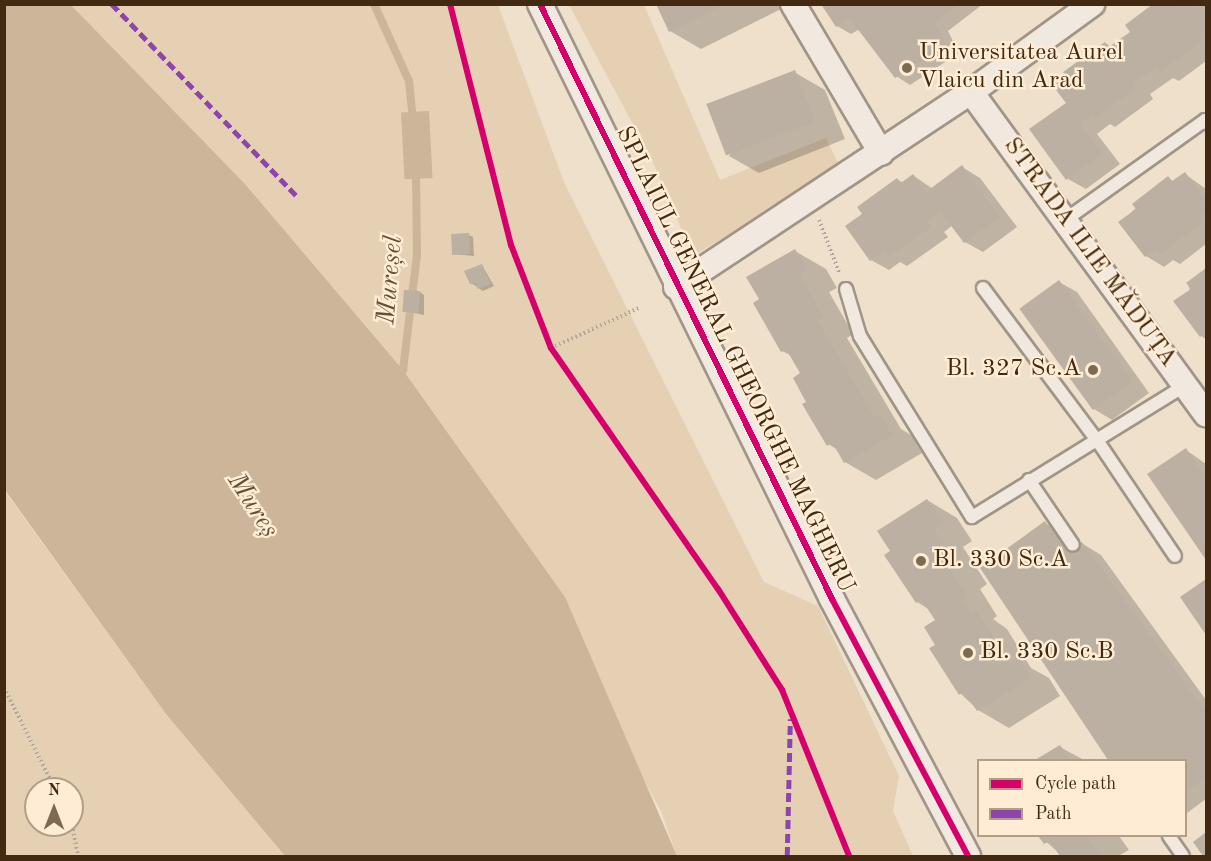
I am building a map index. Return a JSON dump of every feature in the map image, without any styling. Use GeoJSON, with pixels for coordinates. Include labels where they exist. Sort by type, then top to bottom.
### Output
{"type":"FeatureCollection","features":[{"type":"Feature","properties":{"kind":"street","name":"SPLAIUL GENERAL GHEORGHE MAGHERU"},"geometry":{"type":"LineString","coordinates":[[540,4],[676,287],[832,598],[968,856]]}},
{"type":"Feature","properties":{"kind":"street"},"geometry":{"type":"LineString","coordinates":[[793,4],[881,153]]}},
{"type":"Feature","properties":{"kind":"street"},"geometry":{"type":"LineString","coordinates":[[676,287],[812,200],[970,92],[1092,4]]}},
{"type":"Feature","properties":{"kind":"street","name":"STRADA ILIE MĂDUȚA"},"geometry":{"type":"LineString","coordinates":[[970,92],[1206,414]]}},
{"type":"Feature","properties":{"kind":"lane"},"geometry":{"type":"LineString","coordinates":[[1065,220],[1205,120],[1206,123]]}},
{"type":"Feature","properties":{"kind":"lane"},"geometry":{"type":"LineString","coordinates":[[983,288],[1099,442],[1175,555]]}},
{"type":"Feature","properties":{"kind":"lane"},"geometry":{"type":"LineString","coordinates":[[846,289],[860,336],[972,517],[1029,480],[1099,442],[1186,385]]}},
{"type":"Feature","properties":{"kind":"lane"},"geometry":{"type":"LineString","coordinates":[[1029,480],[1073,545]]}},
{"type":"Feature","properties":{"kind":"lane"},"geometry":{"type":"LineString","coordinates":[[1170,837],[1183,856]]}},
{"type":"Feature","properties":{"kind":"path"},"geometry":{"type":"LineString","coordinates":[[812,200],[846,289]]}},
{"type":"Feature","properties":{"kind":"path"},"geometry":{"type":"LineString","coordinates":[[551,348],[639,308]]}},
{"type":"Feature","properties":{"kind":"path"},"geometry":{"type":"LineString","coordinates":[[547,338],[557,357]]}},
{"type":"Feature","properties":{"kind":"path"},"geometry":{"type":"LineString","coordinates":[[4,688],[49,777]]}},
{"type":"Feature","properties":{"kind":"path"},"geometry":{"type":"LineString","coordinates":[[74,837],[78,856]]}},
{"type":"Feature","properties":{"kind":"shaded area"},"geometry":{"type":"Polygon","coordinates":[[[71,5],[498,5],[564,182],[764,582],[818,606],[899,776],[893,811],[913,856],[677,856],[661,811],[467,459],[403,370],[245,184],[71,5]]]}},
{"type":"Feature","properties":{"kind":"shaded area"},"geometry":{"type":"Polygon","coordinates":[[[569,5],[644,5],[720,180],[826,138],[840,167],[693,256],[651,158],[569,5]]]}},
{"type":"Feature","properties":{"kind":"shaded area"},"geometry":{"type":"Polygon","coordinates":[[[4,490],[166,714],[285,856],[5,856],[4,490]]]}},
{"type":"Feature","properties":{"kind":"water","name":"Mureș"},"geometry":{"type":"Polygon","coordinates":[[[5,4],[71,5],[245,184],[403,370],[565,597],[677,856],[285,856],[166,714],[5,490],[5,4]]]}},
{"type":"Feature","properties":{"kind":"water"},"geometry":{"type":"Polygon","coordinates":[[[429,111],[433,178],[405,179],[401,112],[429,111]]]}},
{"type":"Feature","properties":{"kind":"building"},"geometry":{"type":"Polygon","coordinates":[[[656,4],[725,4],[669,32],[656,4]]]}},
{"type":"Feature","properties":{"kind":"building"},"geometry":{"type":"Polygon","coordinates":[[[821,4],[959,4],[935,22],[946,45],[895,78],[850,19],[836,27],[821,4]]]}},
{"type":"Feature","properties":{"kind":"building"},"geometry":{"type":"Polygon","coordinates":[[[1153,4],[1197,8],[1206,4],[1206,31],[1199,36],[1202,41],[1160,72],[1156,67],[1133,83],[1136,88],[1095,118],[1093,114],[1080,123],[1102,154],[1066,180],[1029,129],[1066,103],[1053,86],[1066,76],[1063,72],[1105,42],[1109,47],[1130,32],[1125,25],[1153,4]]]}},
{"type":"Feature","properties":{"kind":"building"},"geometry":{"type":"Polygon","coordinates":[[[795,70],[815,121],[726,155],[706,104],[795,70]]]}},
{"type":"Feature","properties":{"kind":"building"},"geometry":{"type":"Polygon","coordinates":[[[962,165],[1000,217],[964,243],[940,211],[926,221],[931,227],[888,257],[884,251],[870,261],[845,226],[862,214],[857,207],[897,178],[901,183],[913,174],[926,192],[962,165]]]}},
{"type":"Feature","properties":{"kind":"building"},"geometry":{"type":"Polygon","coordinates":[[[1185,172],[1206,201],[1206,211],[1200,216],[1204,221],[1161,254],[1156,249],[1145,257],[1118,222],[1136,209],[1132,204],[1168,176],[1172,181],[1185,172]]]}},
{"type":"Feature","properties":{"kind":"building"},"geometry":{"type":"Polygon","coordinates":[[[469,233],[470,254],[452,255],[451,234],[469,233]]]}},
{"type":"Feature","properties":{"kind":"building"},"geometry":{"type":"Polygon","coordinates":[[[795,249],[807,270],[799,274],[823,317],[817,320],[875,418],[880,415],[892,435],[844,463],[832,442],[827,446],[802,404],[806,402],[793,378],[800,373],[786,349],[781,352],[753,303],[759,299],[746,277],[795,249]]]}},
{"type":"Feature","properties":{"kind":"building"},"geometry":{"type":"Polygon","coordinates":[[[482,264],[491,284],[478,289],[475,283],[470,284],[464,271],[482,264]]]}},
{"type":"Feature","properties":{"kind":"building"},"geometry":{"type":"Polygon","coordinates":[[[1206,268],[1206,332],[1200,337],[1173,301],[1191,289],[1186,283],[1206,268]]]}},
{"type":"Feature","properties":{"kind":"building"},"geometry":{"type":"Polygon","coordinates":[[[1059,280],[1132,381],[1093,410],[1019,309],[1059,280]]]}},
{"type":"Feature","properties":{"kind":"building"},"geometry":{"type":"Polygon","coordinates":[[[404,290],[420,291],[418,313],[402,312],[404,290]]]}},
{"type":"Feature","properties":{"kind":"building"},"geometry":{"type":"Polygon","coordinates":[[[1186,448],[1206,478],[1206,560],[1147,474],[1186,448]]]}},
{"type":"Feature","properties":{"kind":"building"},"geometry":{"type":"Polygon","coordinates":[[[927,499],[943,523],[934,529],[958,566],[950,571],[968,598],[963,601],[971,613],[976,610],[1010,664],[1018,658],[1031,678],[977,711],[964,691],[959,695],[929,648],[935,645],[924,627],[935,620],[921,599],[916,603],[884,555],[890,551],[877,531],[927,499]]]}},
{"type":"Feature","properties":{"kind":"building"},"geometry":{"type":"Polygon","coordinates":[[[1045,521],[1067,554],[1082,542],[1206,712],[1206,777],[1187,790],[1187,759],[1107,759],[980,568],[1045,521]]]}},
{"type":"Feature","properties":{"kind":"building"},"geometry":{"type":"Polygon","coordinates":[[[1206,579],[1206,635],[1180,597],[1206,579]]]}},
{"type":"Feature","properties":{"kind":"building"},"geometry":{"type":"Polygon","coordinates":[[[1060,745],[1069,759],[1037,759],[1060,745]]]}},
{"type":"Feature","properties":{"kind":"building"},"geometry":{"type":"Polygon","coordinates":[[[1206,832],[1206,856],[1203,856],[1193,842],[1206,832]]]}},
{"type":"Feature","properties":{"kind":"building"},"geometry":{"type":"Polygon","coordinates":[[[1039,837],[1092,837],[1088,839],[1100,856],[1060,856],[1050,841],[1044,844],[1039,837]]]}},
{"type":"Feature","properties":{"kind":"waterway","name":"Mureșel"},"geometry":{"type":"LineString","coordinates":[[374,4],[409,81],[413,121]]}},
{"type":"Feature","properties":{"kind":"waterway","name":"Mureșel"},"geometry":{"type":"LineString","coordinates":[[396,375],[403,370],[417,255],[416,169]]}},
{"type":"Feature","properties":{"kind":"marked path"},"geometry":{"type":"LineString","coordinates":[[112,4],[297,196]]}},
{"type":"Feature","properties":{"kind":"marked path"},"geometry":{"type":"LineString","coordinates":[[787,856],[790,719]]}},
{"type":"Feature","properties":{"kind":"cycle path"},"geometry":{"type":"LineString","coordinates":[[450,4],[511,245],[551,348],[718,589],[782,690],[849,856]]}},
{"type":"Feature","properties":{"kind":"cycle path"},"geometry":{"type":"LineString","coordinates":[[540,4],[832,599],[968,856]]}},
{"type":"Feature","properties":{"kind":"place","name":"Universitatea Aurel Vlaicu din Arad"},"geometry":{"type":"Point","coordinates":[907,68]}},
{"type":"Feature","properties":{"kind":"place","name":"Bl. 327 Sc.A"},"geometry":{"type":"Point","coordinates":[1093,370]}},
{"type":"Feature","properties":{"kind":"place","name":"Bl. 330 Sc.A"},"geometry":{"type":"Point","coordinates":[921,561]}},
{"type":"Feature","properties":{"kind":"place","name":"Bl. 330 Sc.B"},"geometry":{"type":"Point","coordinates":[968,653]}}]}
